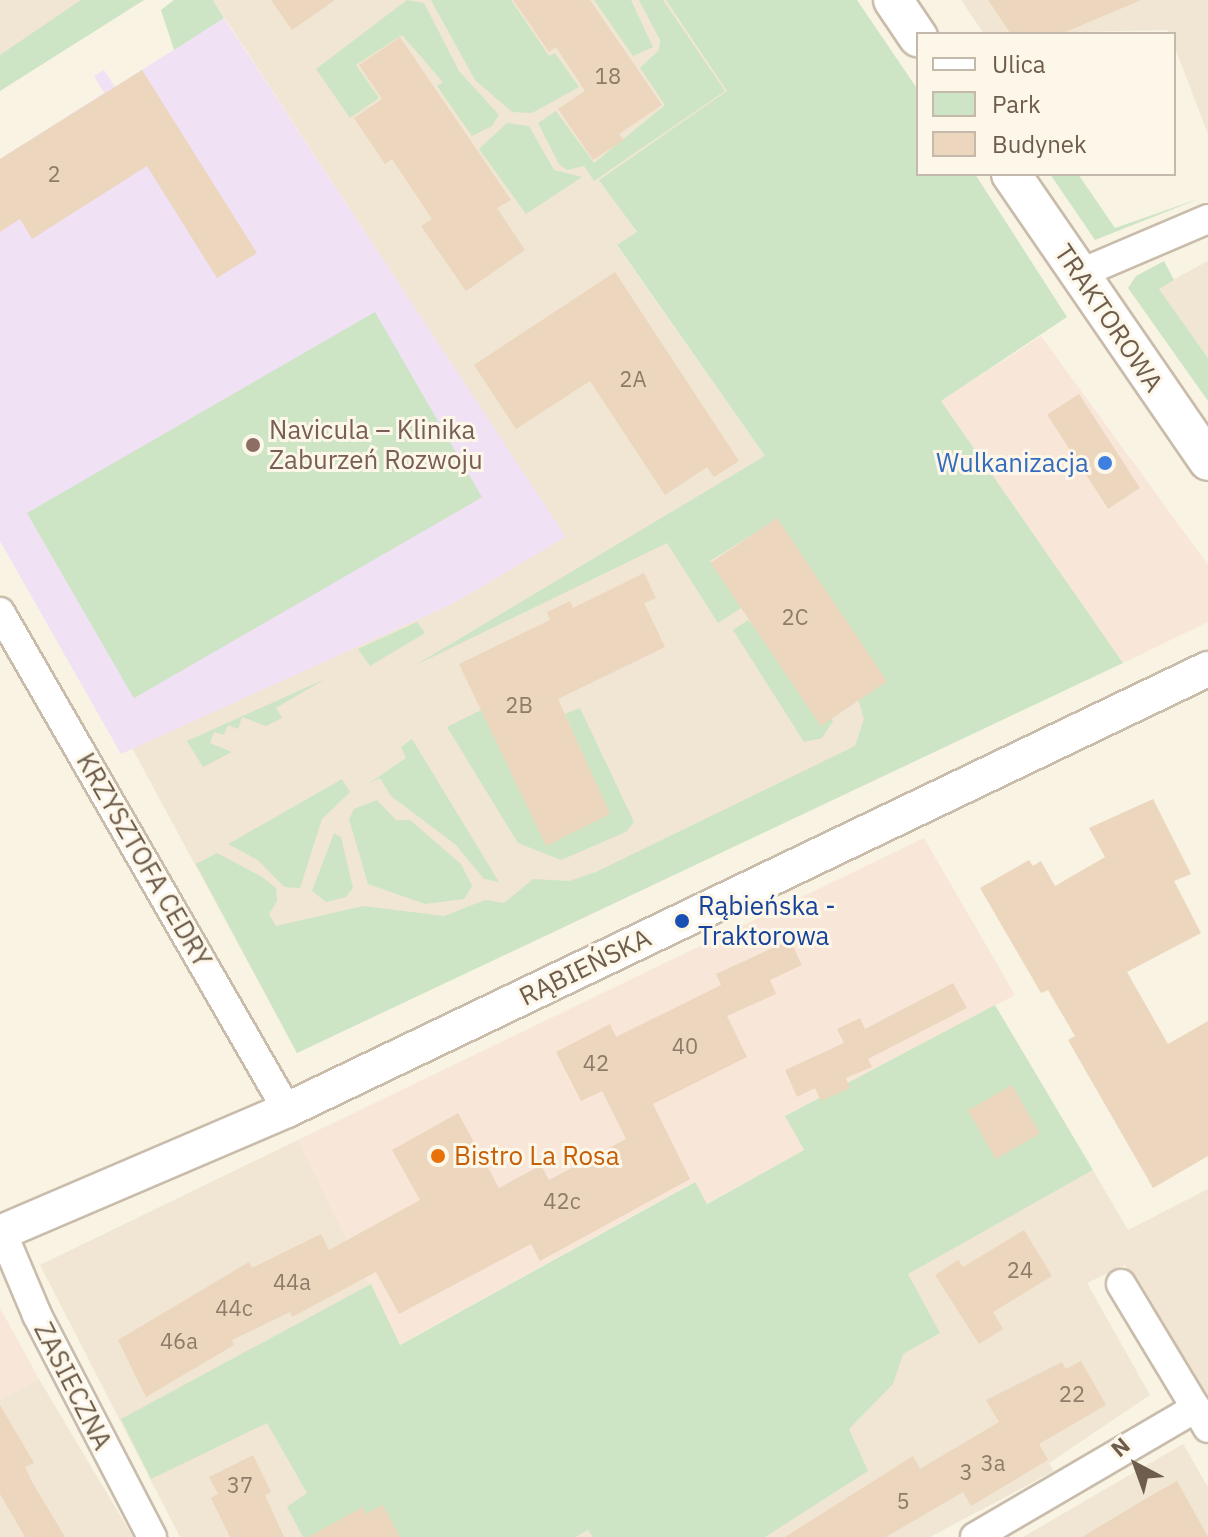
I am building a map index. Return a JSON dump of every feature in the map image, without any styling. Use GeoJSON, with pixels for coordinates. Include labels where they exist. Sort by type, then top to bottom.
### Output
{"type":"FeatureCollection","features":[{"type":"Feature","properties":{"kind":"main road"},"geometry":{"type":"LineString","coordinates":[[893,0],[916,34]]}},
{"type":"Feature","properties":{"kind":"main road","name":"TRAKTOROWA"},"geometry":{"type":"LineString","coordinates":[[1012,176],[1208,461]]}},
{"type":"Feature","properties":{"kind":"street"},"geometry":{"type":"LineString","coordinates":[[1079,274],[1208,219]]}},
{"type":"Feature","properties":{"kind":"street","name":"KRZYSZTOFA CEDRY"},"geometry":{"type":"LineString","coordinates":[[0,612],[287,1110]]}},
{"type":"Feature","properties":{"kind":"street","name":"RĄBIEŃSKA"},"geometry":{"type":"LineString","coordinates":[[1,1233],[287,1110],[1208,669]]}},
{"type":"Feature","properties":{"kind":"street","name":"ZASIECZNA"},"geometry":{"type":"LineString","coordinates":[[1,1233],[25,1291],[152,1537]]}},
{"type":"Feature","properties":{"kind":"street"},"geometry":{"type":"LineString","coordinates":[[975,1537],[1202,1418],[1121,1284]]}},
{"type":"Feature","properties":{"kind":"shaded area"},"geometry":{"type":"Polygon","coordinates":[[[0,0],[89,0],[0,63],[0,0]]]}},
{"type":"Feature","properties":{"kind":"shaded area"},"geometry":{"type":"Polygon","coordinates":[[[213,0],[666,0],[728,91],[600,179],[637,233],[617,246],[765,456],[952,741],[297,1053],[132,748],[452,604],[565,537],[213,0]]]}},
{"type":"Feature","properties":{"kind":"shaded area"},"geometry":{"type":"Polygon","coordinates":[[[961,0],[1208,0],[1208,134],[1176,51],[1176,32],[983,32],[961,0]]]}},
{"type":"Feature","properties":{"kind":"shaded area","name":"Navicula – Klinika Zaburzeń Rozwoju"},"geometry":{"type":"Polygon","coordinates":[[[224,18],[566,537],[452,604],[121,754],[0,541],[0,159],[104,93],[94,76],[104,70],[115,87],[224,18]]]}},
{"type":"Feature","properties":{"kind":"shaded area"},"geometry":{"type":"Polygon","coordinates":[[[1208,261],[1208,358],[1158,288],[1208,261]]]}},
{"type":"Feature","properties":{"kind":"shaded area"},"geometry":{"type":"Polygon","coordinates":[[[1041,336],[1208,565],[1208,622],[1123,663],[941,401],[1041,336]]]}},
{"type":"Feature","properties":{"kind":"shaded area"},"geometry":{"type":"Polygon","coordinates":[[[924,838],[1015,995],[786,1115],[804,1150],[706,1204],[694,1182],[399,1345],[298,1140],[924,838]]]}},
{"type":"Feature","properties":{"kind":"shaded area"},"geometry":{"type":"Polygon","coordinates":[[[298,1140],[399,1345],[428,1537],[180,1537],[40,1265],[298,1140]]]}},
{"type":"Feature","properties":{"kind":"shaded area"},"geometry":{"type":"Polygon","coordinates":[[[1093,1170],[1128,1230],[1208,1189],[1208,1401],[1125,1265],[1087,1283],[1150,1395],[1049,1463],[1054,1471],[930,1537],[576,1537],[939,1333],[907,1274],[1093,1170]]]}},
{"type":"Feature","properties":{"kind":"shaded area"},"geometry":{"type":"Polygon","coordinates":[[[0,1308],[39,1379],[0,1400],[0,1308]]]}},
{"type":"Feature","properties":{"kind":"shaded area"},"geometry":{"type":"Polygon","coordinates":[[[39,1379],[133,1537],[0,1537],[0,1400],[39,1379]]]}},
{"type":"Feature","properties":{"kind":"shaded area"},"geometry":{"type":"Polygon","coordinates":[[[1183,1444],[1208,1487],[1208,1537],[1023,1537],[1183,1444]]]}},
{"type":"Feature","properties":{"kind":"green space"},"geometry":{"type":"Polygon","coordinates":[[[81,0],[144,0],[0,91],[0,55],[81,0]]]}},
{"type":"Feature","properties":{"kind":"green space"},"geometry":{"type":"Polygon","coordinates":[[[174,0],[213,0],[224,18],[174,50],[161,10],[174,0]]]}},
{"type":"Feature","properties":{"kind":"green space"},"geometry":{"type":"Polygon","coordinates":[[[407,0],[424,3],[459,71],[499,115],[492,126],[472,136],[437,86],[443,82],[402,35],[356,65],[379,98],[350,118],[316,69],[407,0]]]}},
{"type":"Feature","properties":{"kind":"green space"},"geometry":{"type":"Polygon","coordinates":[[[431,0],[511,0],[549,56],[555,53],[579,87],[532,113],[512,112],[475,80],[431,0]]]}},
{"type":"Feature","properties":{"kind":"green space"},"geometry":{"type":"Polygon","coordinates":[[[594,0],[631,0],[653,47],[633,56],[594,0]]]}},
{"type":"Feature","properties":{"kind":"green space"},"geometry":{"type":"Polygon","coordinates":[[[639,0],[663,0],[725,91],[594,181],[584,166],[567,170],[559,164],[538,123],[556,111],[594,163],[665,105],[640,68],[659,50],[660,40],[639,0]]]}},
{"type":"Feature","properties":{"kind":"green space"},"geometry":{"type":"Polygon","coordinates":[[[666,0],[857,0],[916,87],[916,176],[976,176],[1067,317],[941,401],[1123,663],[297,1053],[196,864],[217,853],[262,877],[276,888],[277,901],[269,914],[276,926],[363,906],[444,916],[485,900],[504,903],[533,879],[569,881],[596,872],[855,746],[864,719],[857,696],[886,682],[777,519],[710,561],[741,608],[718,623],[667,543],[414,666],[765,456],[617,245],[637,232],[599,180],[727,91],[666,0]]]}},
{"type":"Feature","properties":{"kind":"green space"},"geometry":{"type":"Polygon","coordinates":[[[507,123],[529,126],[554,170],[582,177],[526,214],[479,149],[507,123]]]}},
{"type":"Feature","properties":{"kind":"green space"},"geometry":{"type":"Polygon","coordinates":[[[1051,176],[1079,176],[1115,228],[1201,198],[1095,240],[1051,176]]]}},
{"type":"Feature","properties":{"kind":"green space"},"geometry":{"type":"Polygon","coordinates":[[[1164,261],[1174,280],[1159,289],[1208,358],[1208,401],[1128,288],[1136,276],[1164,261]]]}},
{"type":"Feature","properties":{"kind":"green space"},"geometry":{"type":"Polygon","coordinates":[[[375,312],[482,497],[134,698],[27,513],[375,312]]]}},
{"type":"Feature","properties":{"kind":"green space"},"geometry":{"type":"Polygon","coordinates":[[[748,620],[829,710],[833,721],[822,738],[804,742],[733,630],[748,620]]]}},
{"type":"Feature","properties":{"kind":"green space"},"geometry":{"type":"Polygon","coordinates":[[[417,622],[425,633],[370,666],[358,649],[417,622]]]}},
{"type":"Feature","properties":{"kind":"green space"},"geometry":{"type":"Polygon","coordinates":[[[325,679],[276,708],[282,718],[266,726],[242,717],[238,729],[228,725],[224,735],[214,732],[210,743],[232,752],[203,767],[187,741],[325,679]]]}},
{"type":"Feature","properties":{"kind":"green space"},"geometry":{"type":"Polygon","coordinates":[[[580,708],[634,822],[626,832],[561,860],[518,843],[447,727],[481,710],[546,845],[610,814],[565,714],[580,708]]]}},
{"type":"Feature","properties":{"kind":"green space"},"geometry":{"type":"Polygon","coordinates":[[[412,739],[499,882],[484,879],[456,845],[391,796],[380,778],[368,784],[406,758],[401,747],[412,739]]]}},
{"type":"Feature","properties":{"kind":"green space"},"geometry":{"type":"Polygon","coordinates":[[[342,779],[350,792],[322,819],[300,888],[284,887],[258,860],[228,844],[342,779]]]}},
{"type":"Feature","properties":{"kind":"green space"},"geometry":{"type":"Polygon","coordinates":[[[377,800],[396,820],[410,820],[461,864],[472,886],[464,899],[425,904],[368,884],[349,819],[354,809],[377,800]]]}},
{"type":"Feature","properties":{"kind":"green space"},"geometry":{"type":"Polygon","coordinates":[[[334,833],[341,837],[353,888],[346,897],[326,902],[312,891],[334,833]]]}},
{"type":"Feature","properties":{"kind":"green space"},"geometry":{"type":"Polygon","coordinates":[[[995,1005],[1093,1170],[908,1274],[940,1333],[903,1354],[893,1384],[849,1429],[868,1471],[765,1537],[593,1537],[588,1530],[576,1537],[303,1537],[287,1507],[307,1493],[267,1423],[151,1479],[121,1419],[371,1284],[400,1345],[695,1182],[707,1204],[804,1150],[785,1116],[995,1005]]]}},
{"type":"Feature","properties":{"kind":"building"},"geometry":{"type":"Polygon","coordinates":[[[271,0],[335,0],[292,30],[271,0]]]}},
{"type":"Feature","properties":{"kind":"building"},"geometry":{"type":"Polygon","coordinates":[[[513,0],[590,0],[662,105],[619,134],[624,140],[593,160],[558,109],[585,91],[556,47],[549,52],[513,0]]]}},
{"type":"Feature","properties":{"kind":"building"},"geometry":{"type":"Polygon","coordinates":[[[988,0],[1141,0],[1066,32],[1010,32],[988,0]]]}},
{"type":"Feature","properties":{"kind":"building"},"geometry":{"type":"Polygon","coordinates":[[[400,37],[511,200],[497,208],[525,250],[466,291],[421,226],[432,219],[392,159],[385,164],[354,118],[382,99],[359,65],[400,37]]]}},
{"type":"Feature","properties":{"kind":"building"},"geometry":{"type":"Polygon","coordinates":[[[142,70],[257,253],[217,278],[147,166],[32,239],[20,219],[0,232],[0,159],[142,70]]]}},
{"type":"Feature","properties":{"kind":"building"},"geometry":{"type":"Polygon","coordinates":[[[615,272],[739,461],[714,477],[707,467],[665,495],[590,381],[516,429],[474,365],[615,272]]]}},
{"type":"Feature","properties":{"kind":"building"},"geometry":{"type":"Polygon","coordinates":[[[1079,394],[1140,488],[1108,509],[1047,415],[1079,394]]]}},
{"type":"Feature","properties":{"kind":"building"},"geometry":{"type":"Polygon","coordinates":[[[777,518],[887,681],[821,726],[711,563],[777,518]]]}},
{"type":"Feature","properties":{"kind":"building"},"geometry":{"type":"Polygon","coordinates":[[[644,573],[656,598],[644,603],[665,647],[558,699],[610,814],[546,846],[459,664],[550,620],[547,612],[570,601],[573,608],[644,573]]]}},
{"type":"Feature","properties":{"kind":"building"},"geometry":{"type":"Polygon","coordinates":[[[1153,799],[1191,874],[1174,881],[1201,933],[1127,972],[1168,1044],[1208,1021],[1208,1156],[1153,1188],[1068,1040],[1075,1036],[1048,990],[1041,993],[980,888],[1029,860],[1033,866],[1041,861],[1055,886],[1105,857],[1089,828],[1153,799]]]}},
{"type":"Feature","properties":{"kind":"building"},"geometry":{"type":"Polygon","coordinates":[[[790,940],[802,965],[770,980],[776,994],[727,1016],[747,1057],[653,1104],[690,1179],[540,1261],[531,1244],[399,1314],[376,1272],[292,1317],[290,1312],[232,1340],[234,1345],[146,1397],[118,1340],[249,1262],[252,1268],[321,1234],[329,1250],[420,1200],[392,1150],[458,1113],[499,1188],[541,1165],[549,1180],[626,1139],[602,1091],[581,1101],[556,1052],[610,1024],[616,1037],[721,985],[716,974],[790,940]]]}},
{"type":"Feature","properties":{"kind":"building"},"geometry":{"type":"Polygon","coordinates":[[[953,983],[967,1008],[868,1059],[872,1067],[846,1078],[850,1088],[821,1101],[815,1088],[797,1097],[785,1070],[844,1043],[837,1029],[860,1018],[865,1029],[953,983]]]}},
{"type":"Feature","properties":{"kind":"building"},"geometry":{"type":"Polygon","coordinates":[[[1012,1085],[1040,1133],[996,1159],[968,1110],[1012,1085]]]}},
{"type":"Feature","properties":{"kind":"building"},"geometry":{"type":"Polygon","coordinates":[[[1024,1230],[1052,1276],[993,1312],[1003,1329],[979,1344],[935,1275],[958,1260],[963,1267],[1024,1230]]]}},
{"type":"Feature","properties":{"kind":"building"},"geometry":{"type":"Polygon","coordinates":[[[1081,1361],[1106,1405],[1039,1444],[1048,1460],[971,1506],[963,1492],[886,1537],[785,1537],[913,1456],[920,1469],[999,1422],[986,1400],[1062,1362],[1066,1369],[1081,1361]]]}},
{"type":"Feature","properties":{"kind":"building"},"geometry":{"type":"Polygon","coordinates":[[[0,1405],[34,1463],[25,1467],[32,1482],[65,1537],[25,1537],[0,1494],[0,1405]]]}},
{"type":"Feature","properties":{"kind":"building"},"geometry":{"type":"Polygon","coordinates":[[[253,1455],[271,1492],[265,1495],[284,1537],[230,1537],[211,1498],[218,1494],[209,1477],[253,1455]]]}},
{"type":"Feature","properties":{"kind":"building"},"geometry":{"type":"Polygon","coordinates":[[[1177,1481],[1208,1537],[1082,1537],[1152,1495],[1177,1481]]]}},
{"type":"Feature","properties":{"kind":"building"},"geometry":{"type":"Polygon","coordinates":[[[383,1505],[400,1537],[308,1537],[363,1507],[366,1514],[383,1505]]]}},
{"type":"Feature","properties":{"kind":"place","name":"Navicula – Klinika Zaburzeń Rozwoju"},"geometry":{"type":"Point","coordinates":[253,445]}},
{"type":"Feature","properties":{"kind":"place","name":"Wulkanizacja"},"geometry":{"type":"Point","coordinates":[1105,463]}},
{"type":"Feature","properties":{"kind":"place","name":"Rąbieńska - Traktorowa"},"geometry":{"type":"Point","coordinates":[682,921]}},
{"type":"Feature","properties":{"kind":"place","name":"Bistro La Rosa"},"geometry":{"type":"Point","coordinates":[438,1156]}}]}
